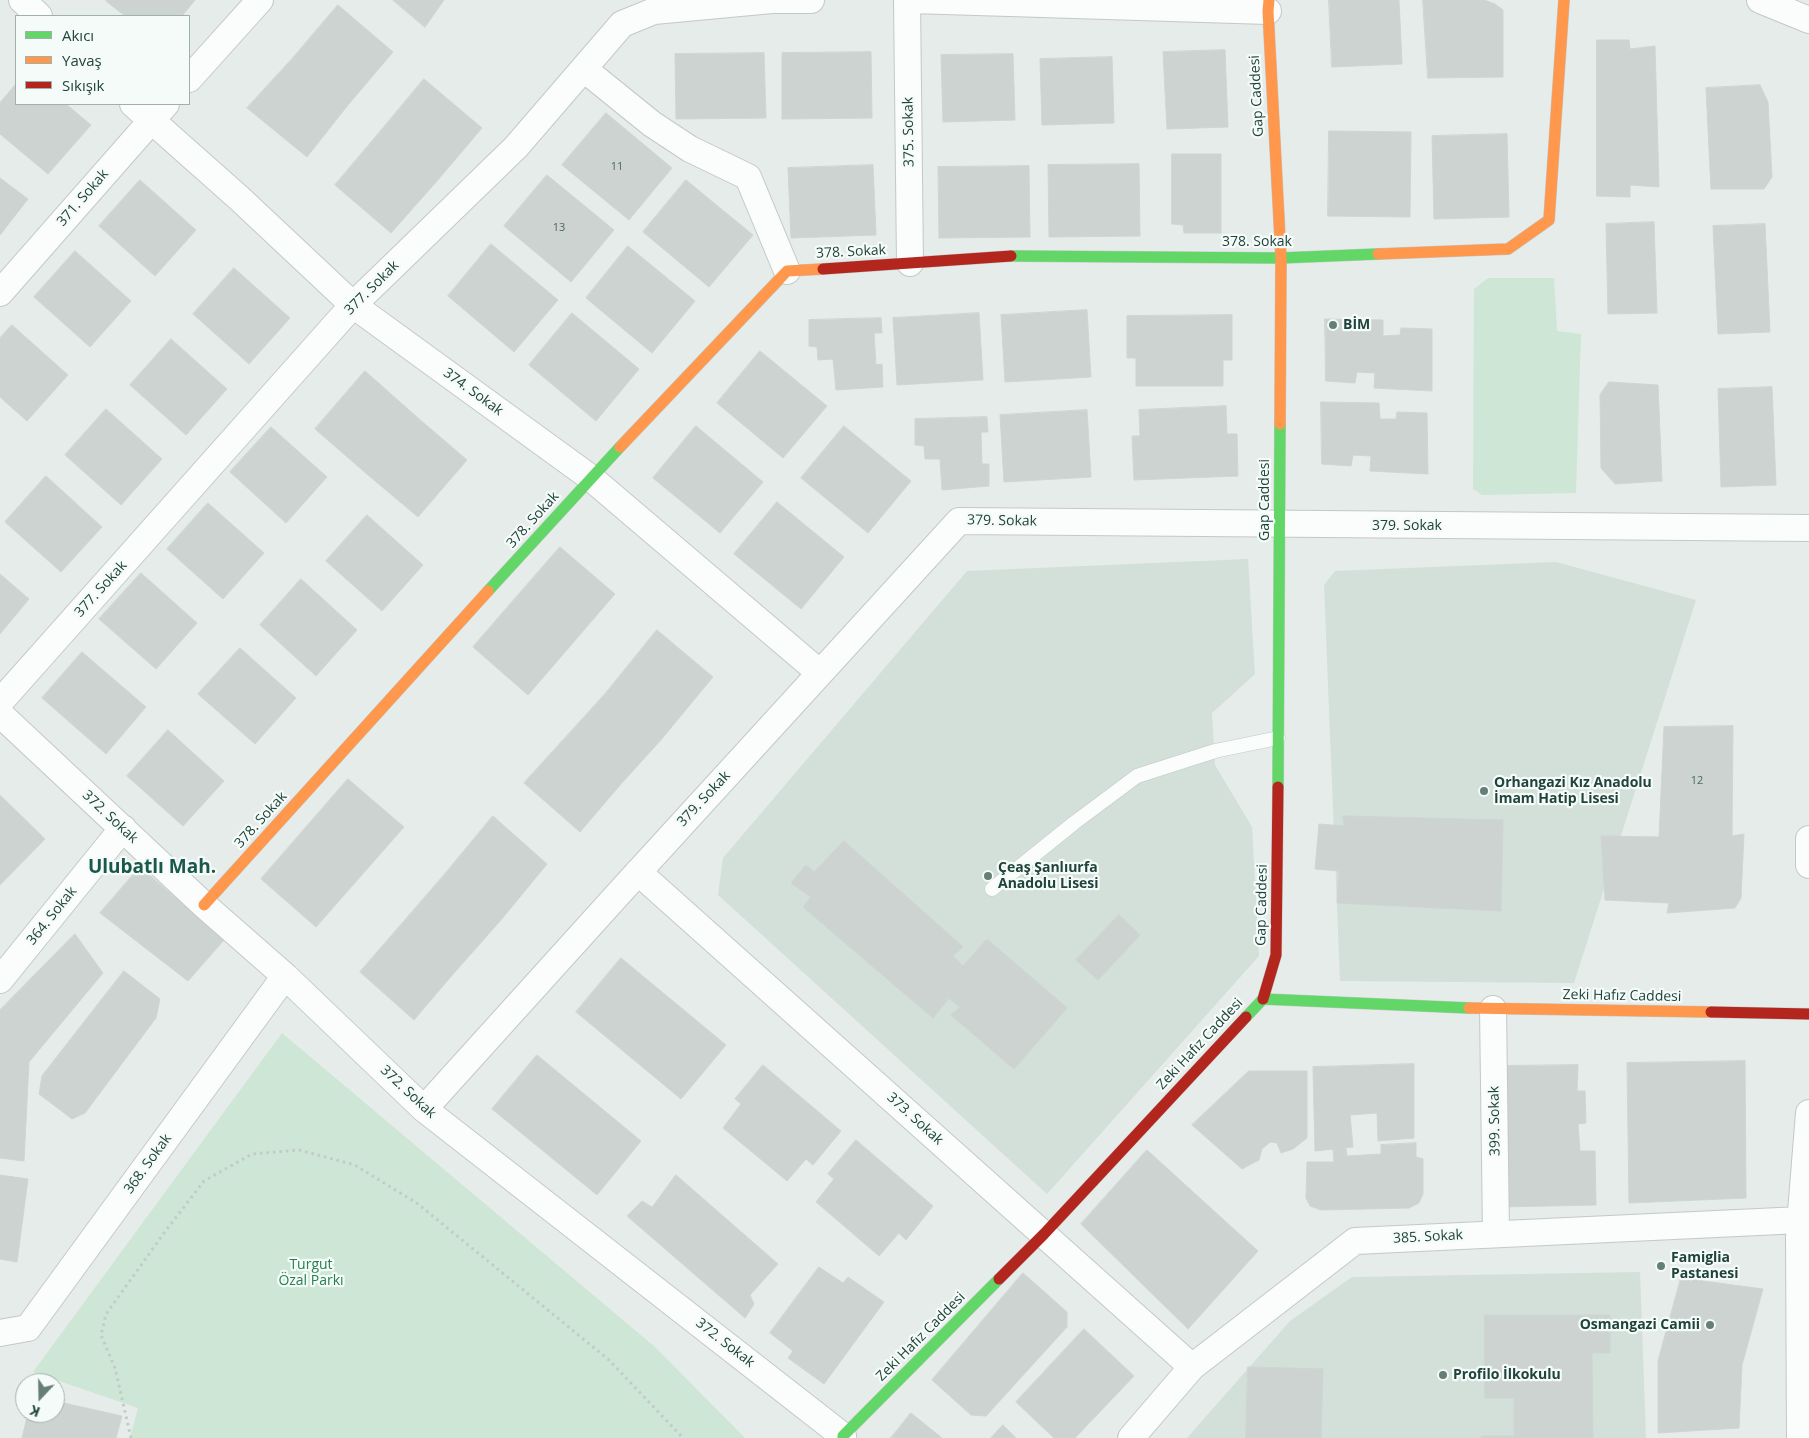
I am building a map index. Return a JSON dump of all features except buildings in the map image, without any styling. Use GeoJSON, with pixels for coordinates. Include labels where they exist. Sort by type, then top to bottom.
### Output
{"type":"FeatureCollection","features":[{"type":"Feature","properties":{"kind":"street"},"geometry":{"type":"LineString","coordinates":[[22,0],[39,15]]}},
{"type":"Feature","properties":{"kind":"street"},"geometry":{"type":"LineString","coordinates":[[190,78],[260,0]]}},
{"type":"Feature","properties":{"kind":"street","name":"377. Sokak"},"geometry":{"type":"LineString","coordinates":[[0,702],[353,305],[516,147],[622,24],[654,10],[772,0],[812,0]]}},
{"type":"Feature","properties":{"kind":"street","name":"375. Sokak"},"geometry":{"type":"LineString","coordinates":[[907,0],[910,263]]}},
{"type":"Feature","properties":{"kind":"street"},"geometry":{"type":"LineString","coordinates":[[912,0],[1268,5]]}},
{"type":"Feature","properties":{"kind":"street","name":"378. Sokak"},"geometry":{"type":"LineString","coordinates":[[204,905],[591,478],[787,271],[1027,255],[1281,258],[1508,249],[1549,220],[1564,0]]}},
{"type":"Feature","properties":{"kind":"street"},"geometry":{"type":"LineString","coordinates":[[1760,0],[1809,20]]}},
{"type":"Feature","properties":{"kind":"street","name":"Gap Caddesi"},"geometry":{"type":"LineString","coordinates":[[1262,999],[1276,955],[1280,525],[1281,258],[1268,5]]}},
{"type":"Feature","properties":{"kind":"street"},"geometry":{"type":"LineString","coordinates":[[584,69],[652,124],[690,149],[748,177],[787,271]]}},
{"type":"Feature","properties":{"kind":"street","name":"374. Sokak"},"geometry":{"type":"LineString","coordinates":[[150,109],[239,198],[353,305],[591,478],[820,673]]}},
{"type":"Feature","properties":{"kind":"street","name":"371. Sokak"},"geometry":{"type":"LineString","coordinates":[[0,293],[150,109]]}},
{"type":"Feature","properties":{"kind":"street","name":"379. Sokak"},"geometry":{"type":"LineString","coordinates":[[424,1109],[959,521],[1809,528]]}},
{"type":"Feature","properties":{"kind":"street","name":"372. Sokak"},"geometry":{"type":"LineString","coordinates":[[0,714],[204,905],[286,976],[424,1109],[843,1437]]}},
{"type":"Feature","properties":{"kind":"street","name":"364. Sokak"},"geometry":{"type":"LineString","coordinates":[[0,980],[123,828]]}},
{"type":"Feature","properties":{"kind":"street"},"geometry":{"type":"LineString","coordinates":[[1809,839],[1809,865]]}},
{"type":"Feature","properties":{"kind":"street","name":"373. Sokak"},"geometry":{"type":"LineString","coordinates":[[638,872],[1192,1367]]}},
{"type":"Feature","properties":{"kind":"street","name":"368. Sokak"},"geometry":{"type":"LineString","coordinates":[[0,1334],[28,1328],[286,976]]}},
{"type":"Feature","properties":{"kind":"street","name":"Zeki Hafız Caddesi"},"geometry":{"type":"LineString","coordinates":[[843,1437],[1044,1234],[1262,999],[1493,1009],[1809,1014]]}},
{"type":"Feature","properties":{"kind":"street","name":"399. Sokak"},"geometry":{"type":"LineString","coordinates":[[1493,1009],[1496,1234]]}},
{"type":"Feature","properties":{"kind":"street"},"geometry":{"type":"LineString","coordinates":[[1800,1438],[1800,1220],[1809,1113]]}},
{"type":"Feature","properties":{"kind":"street","name":"385. Sokak"},"geometry":{"type":"LineString","coordinates":[[1131,1438],[1192,1367],[1355,1241],[1800,1220]]}},
{"type":"Feature","properties":{"kind":"lane"},"geometry":{"type":"LineString","coordinates":[[992,888],[1137,776],[1215,751],[1278,738]]}},
{"type":"Feature","properties":{"kind":"path"},"geometry":{"type":"LineString","coordinates":[[131,1438],[115,1368],[101,1335],[106,1314],[204,1181],[252,1154],[300,1150],[355,1165],[418,1204],[608,1360],[683,1438]]}},
{"type":"Feature","properties":{"kind":"shaded area","name":"Çeaş Şanlıurfa Anadolu Lisesi"},"geometry":{"type":"Polygon","coordinates":[[[1248,559],[1255,674],[1212,713],[1215,765],[1252,827],[1259,956],[1047,1194],[718,895],[723,858],[967,571],[1248,559]]]}},
{"type":"Feature","properties":{"kind":"shaded area","name":"Orhangazi Kız Anadolu İmam Hatip Lisesi"},"geometry":{"type":"Polygon","coordinates":[[[1556,562],[1696,600],[1574,983],[1340,981],[1324,585],[1335,571],[1556,562]]]}},
{"type":"Feature","properties":{"kind":"shaded area","name":"Profilo İlkokulu"},"geometry":{"type":"Polygon","coordinates":[[[1640,1272],[1646,1438],[1187,1438],[1290,1321],[1352,1277],[1640,1272]]]}},
{"type":"Feature","properties":{"kind":"green space"},"geometry":{"type":"Polygon","coordinates":[[[1488,278],[1554,278],[1557,331],[1581,334],[1576,493],[1482,495],[1473,489],[1474,289],[1488,278]]]}},
{"type":"Feature","properties":{"kind":"green space","name":"Turgut Özal Parkı"},"geometry":{"type":"Polygon","coordinates":[[[282,1033],[655,1347],[745,1438],[130,1438],[138,1408],[65,1383],[65,1373],[33,1372],[282,1033]]]}},
{"type":"Feature","properties":{"kind":"traffic: fast"},"geometry":{"type":"LineString","coordinates":[[1011,256],[1281,258],[1378,254]]}},
{"type":"Feature","properties":{"kind":"traffic: fast"},"geometry":{"type":"LineString","coordinates":[[1278,787],[1280,424]]}},
{"type":"Feature","properties":{"kind":"traffic: fast"},"geometry":{"type":"LineString","coordinates":[[488,591],[620,447]]}},
{"type":"Feature","properties":{"kind":"traffic: fast"},"geometry":{"type":"LineString","coordinates":[[1246,1017],[1263,999],[1469,1008]]}},
{"type":"Feature","properties":{"kind":"traffic: fast"},"geometry":{"type":"LineString","coordinates":[[843,1438],[999,1279]]}},
{"type":"Feature","properties":{"kind":"traffic: slow"},"geometry":{"type":"LineString","coordinates":[[1269,0],[1268,11],[1281,258],[1280,424]]}},
{"type":"Feature","properties":{"kind":"traffic: slow"},"geometry":{"type":"LineString","coordinates":[[1378,254],[1508,249],[1549,220],[1564,0]]}},
{"type":"Feature","properties":{"kind":"traffic: slow"},"geometry":{"type":"LineString","coordinates":[[620,447],[787,271],[823,269]]}},
{"type":"Feature","properties":{"kind":"traffic: slow"},"geometry":{"type":"LineString","coordinates":[[204,905],[488,591]]}},
{"type":"Feature","properties":{"kind":"traffic: slow"},"geometry":{"type":"LineString","coordinates":[[1469,1008],[1711,1012]]}},
{"type":"Feature","properties":{"kind":"traffic: jam"},"geometry":{"type":"LineString","coordinates":[[823,269],[1011,256]]}},
{"type":"Feature","properties":{"kind":"traffic: jam"},"geometry":{"type":"LineString","coordinates":[[1263,999],[1276,955],[1278,787]]}},
{"type":"Feature","properties":{"kind":"traffic: jam"},"geometry":{"type":"LineString","coordinates":[[1711,1012],[1809,1014]]}},
{"type":"Feature","properties":{"kind":"traffic: jam"},"geometry":{"type":"LineString","coordinates":[[999,1279],[1044,1234],[1246,1017]]}},
{"type":"Feature","properties":{"kind":"place","name":"BİM"},"geometry":{"type":"Point","coordinates":[1333,325]}},
{"type":"Feature","properties":{"kind":"place","name":"Orhangazi Kız Anadolu İmam Hatip Lisesi"},"geometry":{"type":"Point","coordinates":[1484,791]}},
{"type":"Feature","properties":{"kind":"place","name":"Çeaş Şanlıurfa Anadolu Lisesi"},"geometry":{"type":"Point","coordinates":[988,876]}},
{"type":"Feature","properties":{"kind":"place","name":"Famiglia Pastanesi"},"geometry":{"type":"Point","coordinates":[1661,1266]}},
{"type":"Feature","properties":{"kind":"place","name":"Osmangazi Camii"},"geometry":{"type":"Point","coordinates":[1710,1325]}},
{"type":"Feature","properties":{"kind":"place","name":"Profilo İlkokulu"},"geometry":{"type":"Point","coordinates":[1443,1375]}},
{"type":"Feature","properties":{"kind":"district","name":"Ulubatlı Mah."},"geometry":{"type":"Point","coordinates":[152,868]}}]}
